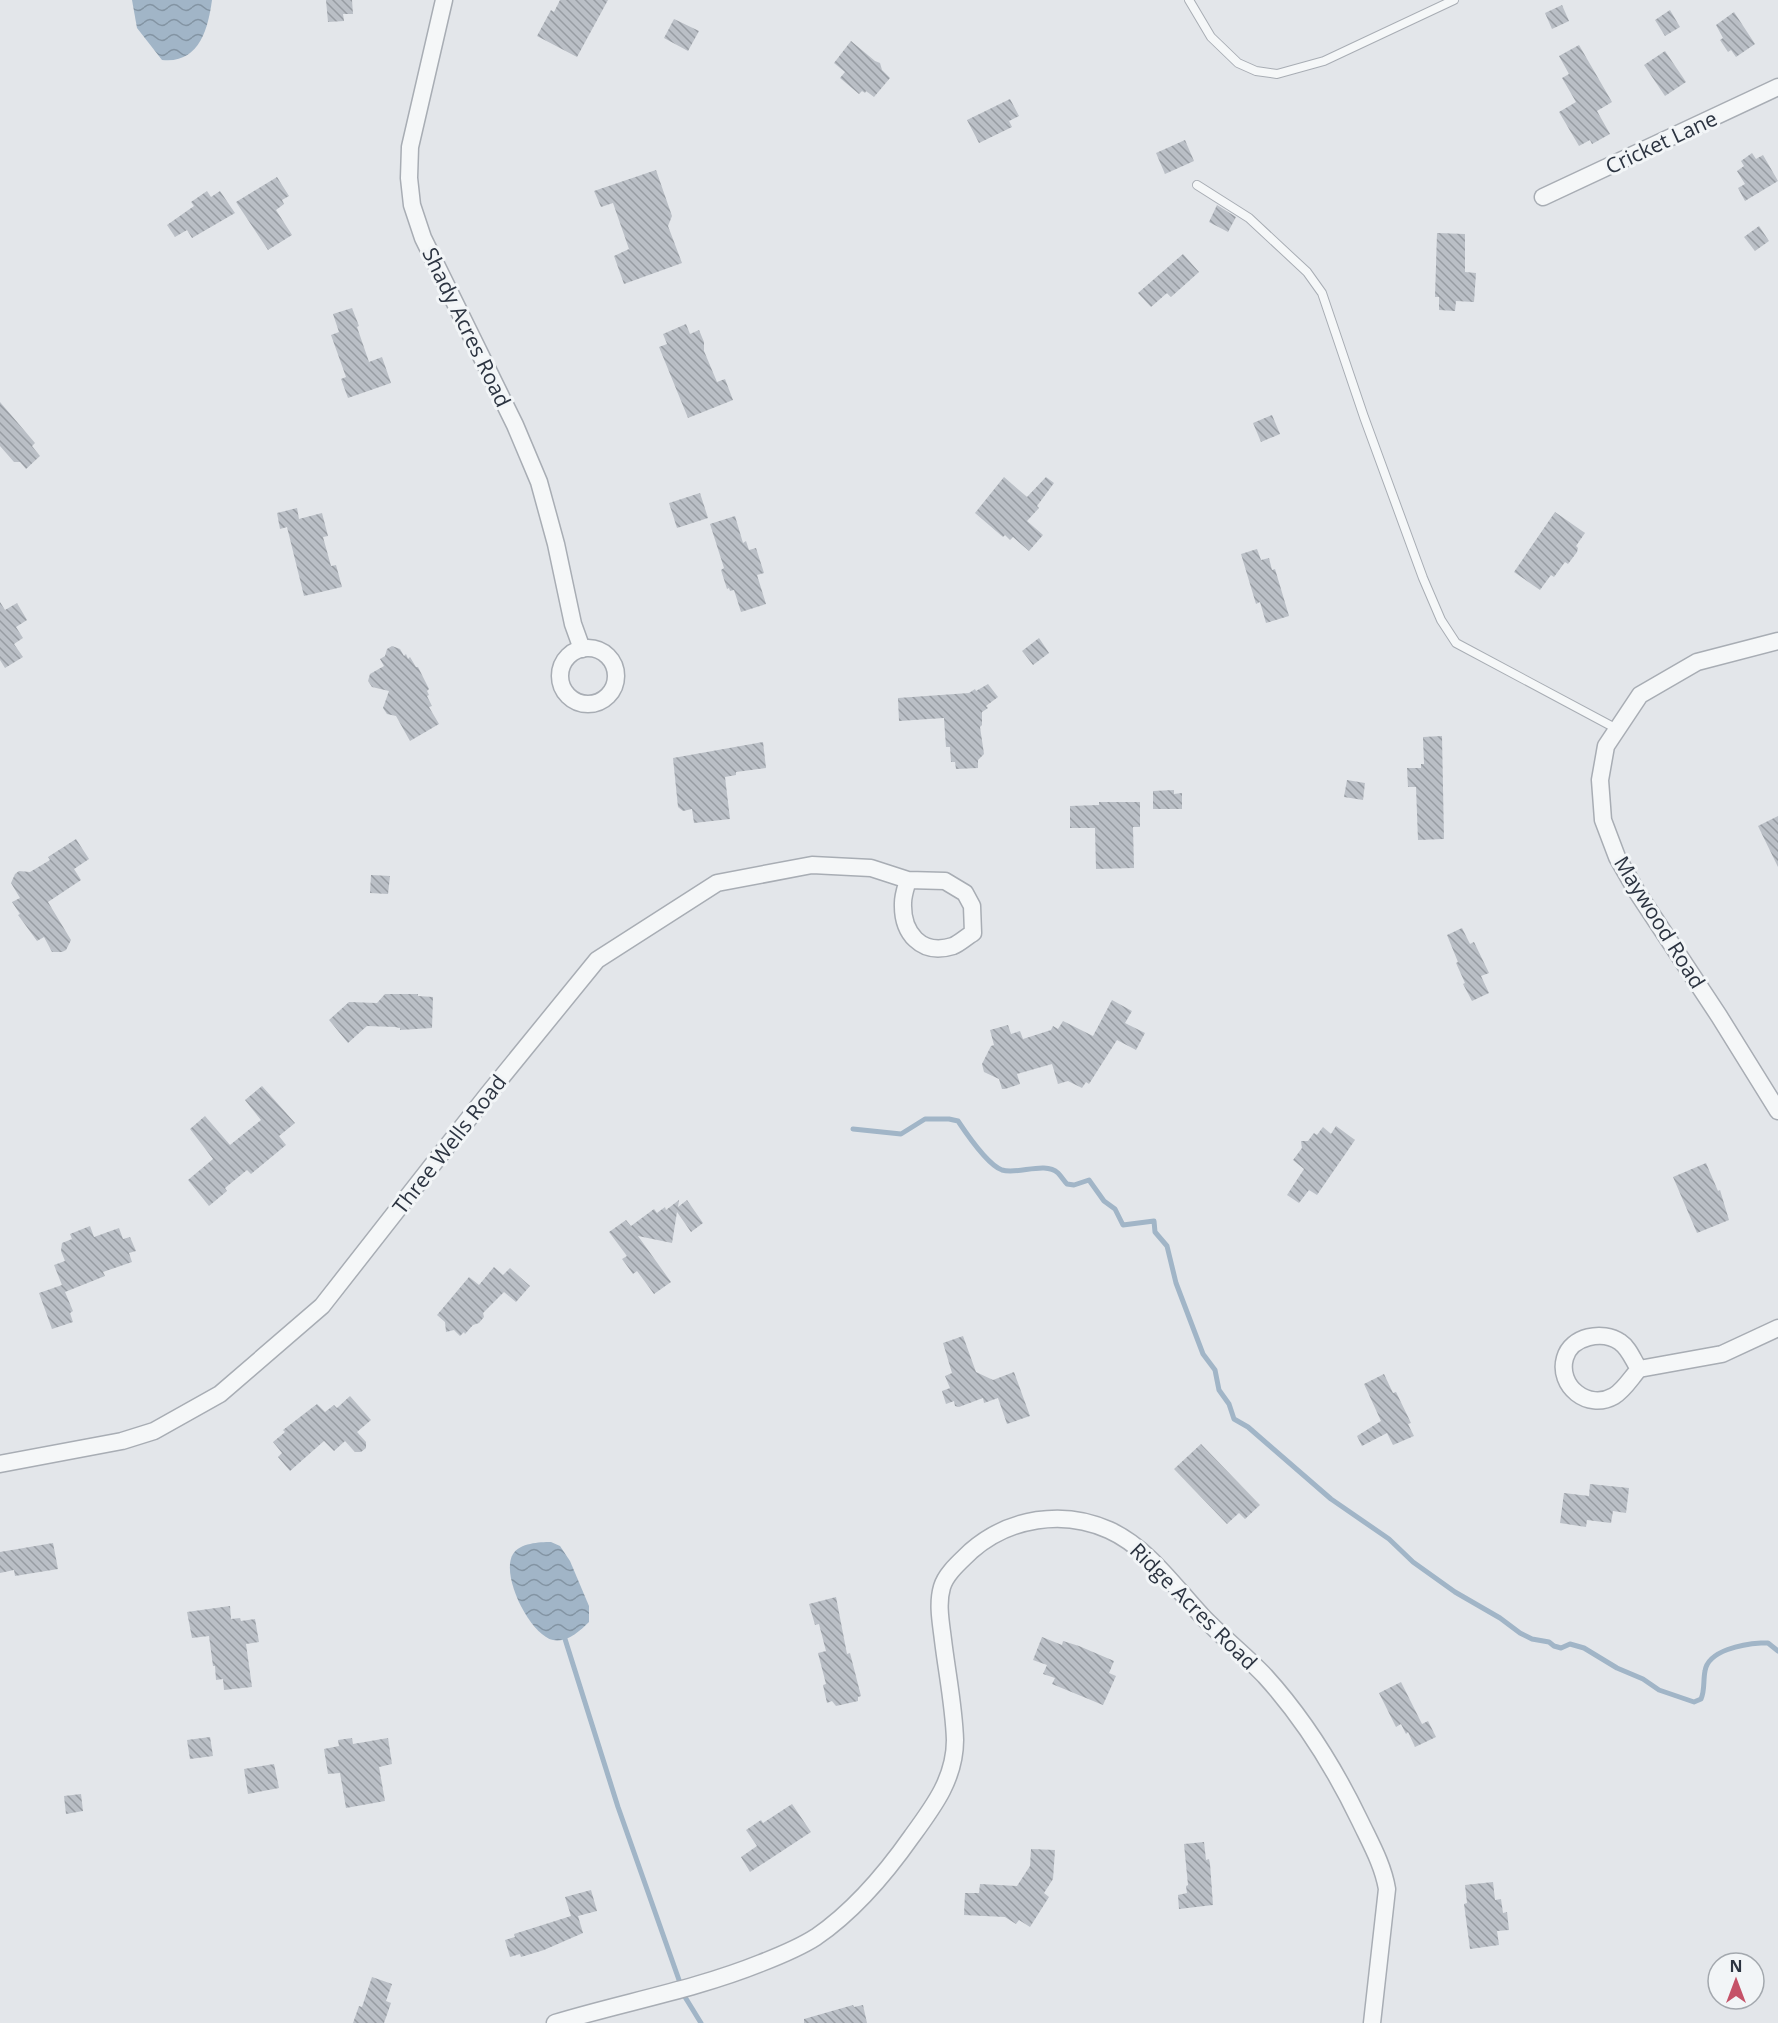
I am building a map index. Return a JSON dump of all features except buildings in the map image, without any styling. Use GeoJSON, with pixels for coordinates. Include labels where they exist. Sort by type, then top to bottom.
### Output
{"type":"FeatureCollection","features":[{"type":"Feature","properties":{"kind":"street","name":"Shady Acres Road"},"geometry":{"type":"LineString","coordinates":[[444,0],[410,147],[409,178],[412,205],[423,238],[515,425],[538,482],[556,544],[573,624],[582,649]]}},
{"type":"Feature","properties":{"kind":"street","name":"Cricket Lane"},"geometry":{"type":"LineString","coordinates":[[1543,197],[1778,87]]}},
{"type":"Feature","properties":{"kind":"street","name":"Maywood Road"},"geometry":{"type":"LineString","coordinates":[[1778,641],[1698,662],[1640,695],[1606,746],[1600,780],[1603,820],[1617,857],[1636,892],[1719,1016],[1778,1112]]}},
{"type":"Feature","properties":{"kind":"street","name":"Three Wells Road"},"geometry":{"type":"LineString","coordinates":[[0,1464],[122,1441],[154,1431],[220,1395],[322,1306],[488,1094],[597,960],[717,883],[812,865],[872,868],[908,880],[945,881],[965,893],[972,906],[973,933],[955,945],[937,949],[920,944],[908,932],[903,903],[908,880]]}},
{"type":"Feature","properties":{"kind":"street"},"geometry":{"type":"LineString","coordinates":[[1639,1369],[1621,1342],[1607,1336],[1595,1336],[1579,1341],[1566,1355],[1564,1365],[1570,1385],[1576,1393],[1585,1400],[1598,1401],[1612,1397],[1622,1390],[1639,1369],[1722,1354],[1778,1328]]}},
{"type":"Feature","properties":{"kind":"street","name":"Ridge Acres Road"},"geometry":{"type":"LineString","coordinates":[[555,2023],[720,1979],[784,1954],[815,1937],[854,1905],[891,1865],[930,1812],[948,1780],[954,1759],[953,1719],[939,1610],[942,1585],[955,1567],[992,1536],[1012,1525],[1060,1519],[1083,1522],[1127,1539],[1219,1634],[1263,1674],[1293,1709],[1321,1749],[1384,1871],[1387,1889],[1372,2023]]}},
{"type":"Feature","properties":{"kind":"lane"},"geometry":{"type":"LineString","coordinates":[[1189,0],[1211,37],[1238,63],[1256,71],[1277,74],[1324,61],[1454,0]]}},
{"type":"Feature","properties":{"kind":"lane"},"geometry":{"type":"LineString","coordinates":[[1197,185],[1249,218],[1307,272],[1322,293],[1364,417],[1424,578],[1441,620],[1456,643],[1617,729]]}},
{"type":"Feature","properties":{"kind":"water"},"geometry":{"type":"Polygon","coordinates":[[[132,0],[212,0],[204,33],[193,50],[175,60],[162,60],[137,28],[132,0]]]}},
{"type":"Feature","properties":{"kind":"water"},"geometry":{"type":"Polygon","coordinates":[[[551,1542],[560,1546],[570,1561],[589,1606],[589,1622],[573,1636],[563,1640],[553,1640],[544,1636],[535,1627],[520,1603],[511,1576],[510,1564],[516,1550],[530,1544],[551,1542]]]}},
{"type":"Feature","properties":{"kind":"waterway"},"geometry":{"type":"LineString","coordinates":[[853,1129],[901,1134],[925,1119],[958,1121],[996,1167],[1008,1171],[1046,1168],[1058,1173],[1067,1184],[1074,1185],[1089,1180],[1104,1201],[1115,1209],[1123,1225],[1154,1221],[1155,1232],[1167,1246],[1176,1283],[1203,1354],[1215,1370],[1219,1390],[1229,1404],[1234,1419],[1248,1427],[1331,1499],[1389,1539],[1413,1562],[1520,1633],[1561,1648],[1570,1644],[1584,1648],[1659,1690],[1694,1702],[1701,1699],[1708,1664],[1720,1653],[1737,1647],[1761,1643],[1768,1643],[1778,1651]]}},
{"type":"Feature","properties":{"kind":"waterway"},"geometry":{"type":"LineString","coordinates":[[565,1639],[618,1807],[685,1997],[701,2023]]}}]}
